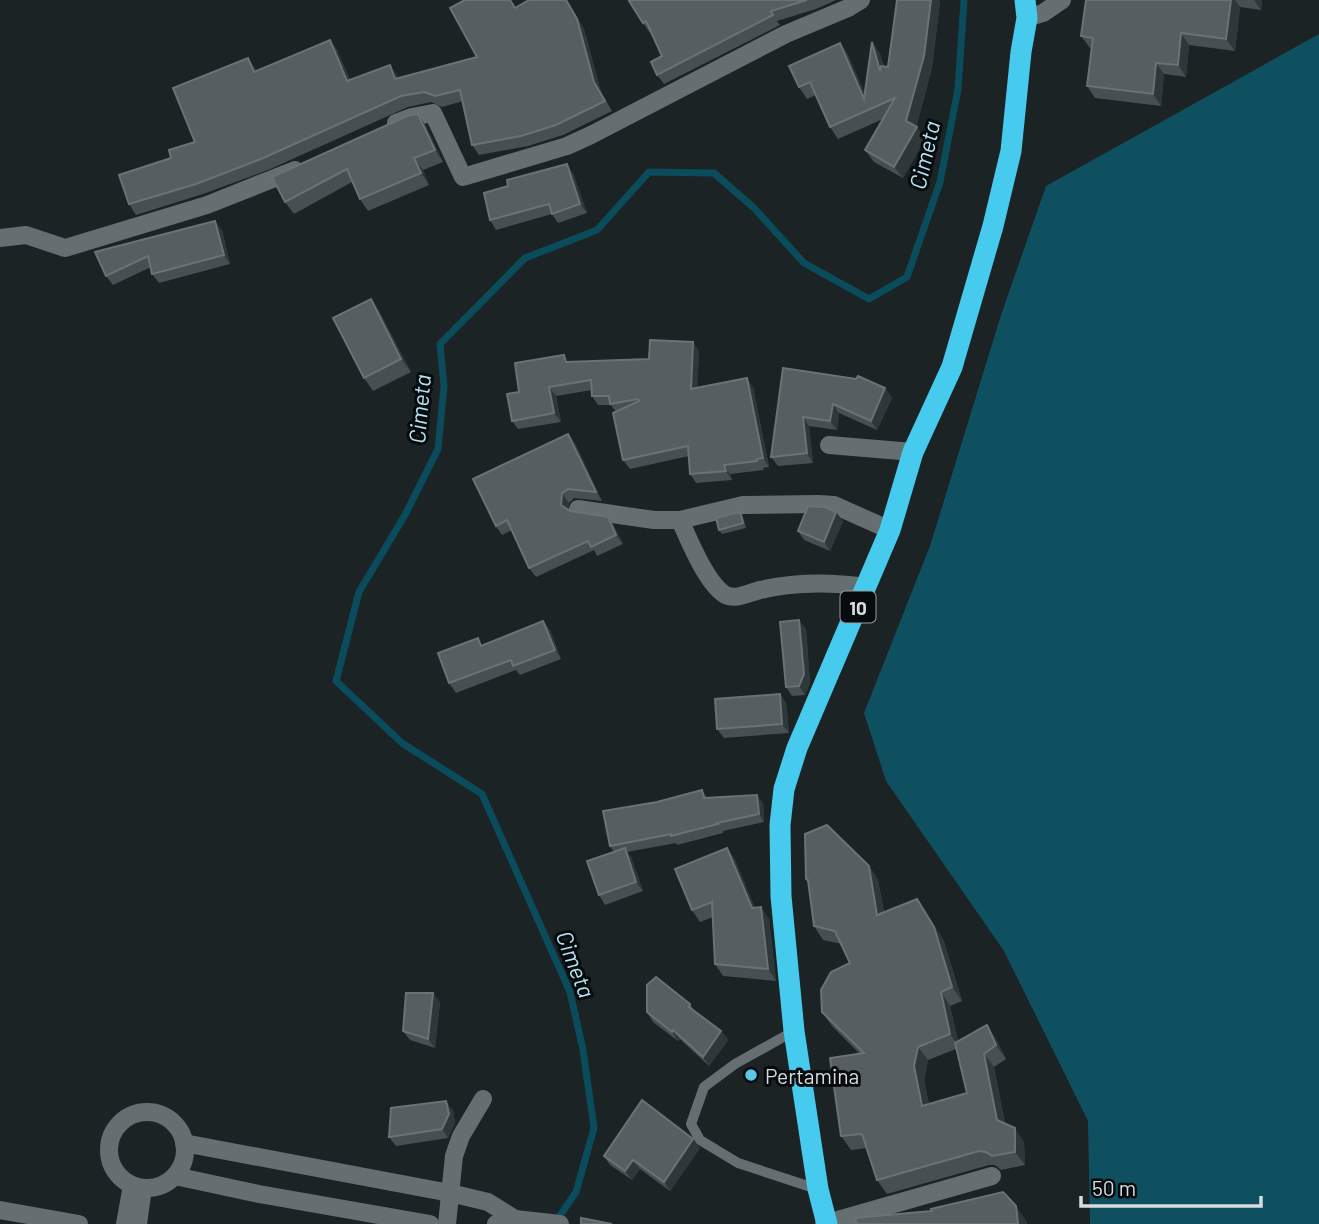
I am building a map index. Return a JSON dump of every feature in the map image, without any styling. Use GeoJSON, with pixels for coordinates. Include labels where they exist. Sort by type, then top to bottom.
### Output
{"type":"FeatureCollection","features":[{"type":"Feature","properties":{"kind":"highway","name":"10"},"geometry":{"type":"LineString","coordinates":[[826,1224],[818,1189],[794,1031],[782,896],[780,825],[784,789],[797,748],[890,530],[913,452],[953,367],[993,226],[1011,150],[1026,9]]}},
{"type":"Feature","properties":{"kind":"street"},"geometry":{"type":"LineString","coordinates":[[386,128],[412,117],[433,113],[463,177],[566,146],[591,135],[786,34],[861,0]]}},
{"type":"Feature","properties":{"kind":"street"},"geometry":{"type":"LineString","coordinates":[[1026,9],[1044,13],[1062,0]]}},
{"type":"Feature","properties":{"kind":"street"},"geometry":{"type":"LineString","coordinates":[[0,238],[26,234],[65,248],[207,205],[310,163]]}},
{"type":"Feature","properties":{"kind":"street"},"geometry":{"type":"LineString","coordinates":[[829,445],[913,452]]}},
{"type":"Feature","properties":{"kind":"street"},"geometry":{"type":"LineString","coordinates":[[578,509],[654,520],[680,520],[743,505],[834,505],[890,530]]}},
{"type":"Feature","properties":{"kind":"street"},"geometry":{"type":"LineString","coordinates":[[680,520],[704,568],[717,588],[728,596],[836,582],[866,587]]}},
{"type":"Feature","properties":{"kind":"street"},"geometry":{"type":"LineString","coordinates":[[447,1224],[457,1145],[483,1099]]}},
{"type":"Feature","properties":{"kind":"street"},"geometry":{"type":"LineString","coordinates":[[137,1113],[161,1115],[172,1122],[180,1131],[184,1143],[185,1155],[175,1176],[155,1187],[138,1186],[122,1179],[114,1170],[110,1159],[109,1147],[117,1126],[137,1113]]}},
{"type":"Feature","properties":{"kind":"street"},"geometry":{"type":"LineString","coordinates":[[184,1143],[450,1192],[488,1202],[515,1219]]}},
{"type":"Feature","properties":{"kind":"street"},"geometry":{"type":"LineString","coordinates":[[175,1176],[259,1194],[430,1224]]}},
{"type":"Feature","properties":{"kind":"street"},"geometry":{"type":"LineString","coordinates":[[826,1224],[992,1176]]}},
{"type":"Feature","properties":{"kind":"street"},"geometry":{"type":"LineString","coordinates":[[125,1224],[138,1186]]}},
{"type":"Feature","properties":{"kind":"street"},"geometry":{"type":"LineString","coordinates":[[138,1186],[138,1224]]}},
{"type":"Feature","properties":{"kind":"street"},"geometry":{"type":"LineString","coordinates":[[0,1210],[79,1224]]}},
{"type":"Feature","properties":{"kind":"street"},"geometry":{"type":"LineString","coordinates":[[496,1224],[515,1219],[560,1224]]}},
{"type":"Feature","properties":{"kind":"lane"},"geometry":{"type":"LineString","coordinates":[[794,1031],[735,1064],[704,1087],[691,1124],[700,1140],[738,1163],[818,1189]]}},
{"type":"Feature","properties":{"kind":"shaded area"},"geometry":{"type":"Polygon","coordinates":[[[1319,34],[1319,1224],[1090,1224],[1088,1121],[1004,951],[886,781],[864,713],[930,546],[1001,315],[1046,186],[1319,34]]]}},
{"type":"Feature","properties":{"kind":"building"},"geometry":{"type":"Polygon","coordinates":[[[465,0],[510,0],[515,8],[529,0],[566,0],[577,19],[594,82],[605,101],[556,125],[521,136],[472,145],[460,90],[435,96],[424,92],[401,96],[261,159],[196,184],[129,204],[119,175],[171,158],[169,150],[195,142],[173,88],[248,58],[254,72],[330,40],[347,81],[390,65],[395,79],[477,57],[450,8],[465,0]]]}},
{"type":"Feature","properties":{"kind":"building"},"geometry":{"type":"Polygon","coordinates":[[[807,0],[771,11],[773,15],[657,75],[651,62],[662,56],[646,21],[643,23],[629,1],[807,0]]]}},
{"type":"Feature","properties":{"kind":"building"},"geometry":{"type":"Polygon","coordinates":[[[897,0],[931,0],[924,56],[906,121],[917,127],[894,167],[865,150],[895,98],[830,127],[810,82],[799,87],[789,66],[840,43],[864,99],[872,42],[880,71],[881,66],[888,67],[897,0]]]}},
{"type":"Feature","properties":{"kind":"building"},"geometry":{"type":"Polygon","coordinates":[[[1086,0],[1231,0],[1226,39],[1181,33],[1178,65],[1156,63],[1153,94],[1087,86],[1093,38],[1081,36],[1086,0]]]}},
{"type":"Feature","properties":{"kind":"building"},"geometry":{"type":"Polygon","coordinates":[[[418,114],[435,150],[414,158],[421,173],[360,199],[347,169],[285,202],[272,177],[407,116],[418,114]]]}},
{"type":"Feature","properties":{"kind":"building"},"geometry":{"type":"Polygon","coordinates":[[[567,164],[580,204],[552,214],[549,204],[490,220],[484,193],[508,186],[507,180],[567,164]]]}},
{"type":"Feature","properties":{"kind":"building"},"geometry":{"type":"Polygon","coordinates":[[[215,221],[224,255],[152,274],[148,256],[106,276],[95,252],[215,221]]]}},
{"type":"Feature","properties":{"kind":"building"},"geometry":{"type":"Polygon","coordinates":[[[371,299],[401,359],[364,378],[333,318],[371,299]]]}},
{"type":"Feature","properties":{"kind":"building"},"geometry":{"type":"Polygon","coordinates":[[[650,340],[693,342],[691,389],[747,378],[763,458],[724,465],[726,471],[690,474],[688,446],[623,460],[613,413],[639,401],[610,404],[609,396],[592,396],[591,380],[549,387],[554,413],[512,421],[507,394],[519,392],[515,363],[564,355],[566,362],[649,359],[650,340]]]}},
{"type":"Feature","properties":{"kind":"building"},"geometry":{"type":"Polygon","coordinates":[[[783,368],[856,379],[858,376],[885,388],[871,421],[833,404],[830,421],[803,417],[807,453],[771,457],[783,368]]]}},
{"type":"Feature","properties":{"kind":"building"},"geometry":{"type":"Polygon","coordinates":[[[568,434],[596,492],[568,489],[562,493],[561,505],[570,511],[608,517],[616,535],[591,547],[588,541],[529,568],[507,520],[496,526],[473,479],[568,434]]]}},
{"type":"Feature","properties":{"kind":"building"},"geometry":{"type":"Polygon","coordinates":[[[808,506],[825,507],[836,512],[824,542],[798,531],[808,506]]]}},
{"type":"Feature","properties":{"kind":"building"},"geometry":{"type":"Polygon","coordinates":[[[740,512],[743,523],[719,530],[716,518],[740,512]]]}},
{"type":"Feature","properties":{"kind":"building"},"geometry":{"type":"Polygon","coordinates":[[[799,620],[804,674],[799,686],[786,687],[780,622],[799,620]]]}},
{"type":"Feature","properties":{"kind":"building"},"geometry":{"type":"Polygon","coordinates":[[[543,621],[555,650],[513,666],[511,660],[449,683],[438,653],[478,638],[481,646],[543,621]]]}},
{"type":"Feature","properties":{"kind":"building"},"geometry":{"type":"Polygon","coordinates":[[[780,694],[782,724],[717,729],[715,699],[780,694]]]}},
{"type":"Feature","properties":{"kind":"building"},"geometry":{"type":"Polygon","coordinates":[[[702,790],[704,798],[757,795],[759,814],[671,836],[610,846],[603,811],[657,802],[702,790]]]}},
{"type":"Feature","properties":{"kind":"building"},"geometry":{"type":"Polygon","coordinates":[[[827,825],[869,866],[877,915],[917,899],[934,927],[952,987],[941,992],[950,1034],[918,1047],[914,1066],[922,1106],[967,1093],[955,1043],[987,1025],[996,1045],[984,1054],[997,1120],[1015,1128],[1015,1152],[992,1156],[979,1151],[877,1180],[862,1134],[841,1136],[830,1058],[864,1053],[822,1012],[821,990],[831,972],[850,963],[835,931],[814,926],[806,879],[805,834],[827,825]]]}},
{"type":"Feature","properties":{"kind":"building"},"geometry":{"type":"Polygon","coordinates":[[[625,848],[636,882],[599,895],[587,861],[625,848]]]}},
{"type":"Feature","properties":{"kind":"building"},"geometry":{"type":"Polygon","coordinates":[[[727,848],[752,908],[761,907],[768,969],[715,964],[712,902],[692,910],[675,869],[727,848]]]}},
{"type":"Feature","properties":{"kind":"building"},"geometry":{"type":"Polygon","coordinates":[[[656,977],[721,1031],[703,1057],[673,1030],[672,1032],[647,1012],[647,985],[656,977]]]}},
{"type":"Feature","properties":{"kind":"building"},"geometry":{"type":"Polygon","coordinates":[[[406,993],[433,993],[428,1039],[403,1031],[406,993]]]}},
{"type":"Feature","properties":{"kind":"building"},"geometry":{"type":"Polygon","coordinates":[[[642,1100],[693,1139],[664,1182],[633,1160],[625,1171],[604,1156],[642,1100]]]}},
{"type":"Feature","properties":{"kind":"building"},"geometry":{"type":"Polygon","coordinates":[[[446,1101],[449,1114],[442,1129],[389,1137],[391,1108],[446,1101]]]}},
{"type":"Feature","properties":{"kind":"building"},"geometry":{"type":"Polygon","coordinates":[[[1003,1192],[1016,1206],[1018,1224],[857,1224],[855,1218],[932,1211],[931,1209],[1003,1192]]]}},
{"type":"Feature","properties":{"kind":"building"},"geometry":{"type":"Polygon","coordinates":[[[581,1218],[612,1224],[581,1224],[581,1218]]]}},
{"type":"Feature","properties":{"kind":"waterway","name":"Cimeta"},"geometry":{"type":"LineString","coordinates":[[555,1223],[576,1192],[594,1128],[583,1050],[570,992],[482,794],[402,743],[336,681],[359,592],[405,515],[438,449],[444,386],[440,344],[525,258],[597,230],[649,172],[714,173],[754,208],[804,263],[869,299],[907,277],[940,182],[958,89],[964,0]]}},
{"type":"Feature","properties":{"kind":"place","name":"Pertamina"},"geometry":{"type":"Point","coordinates":[751,1075]}}]}
